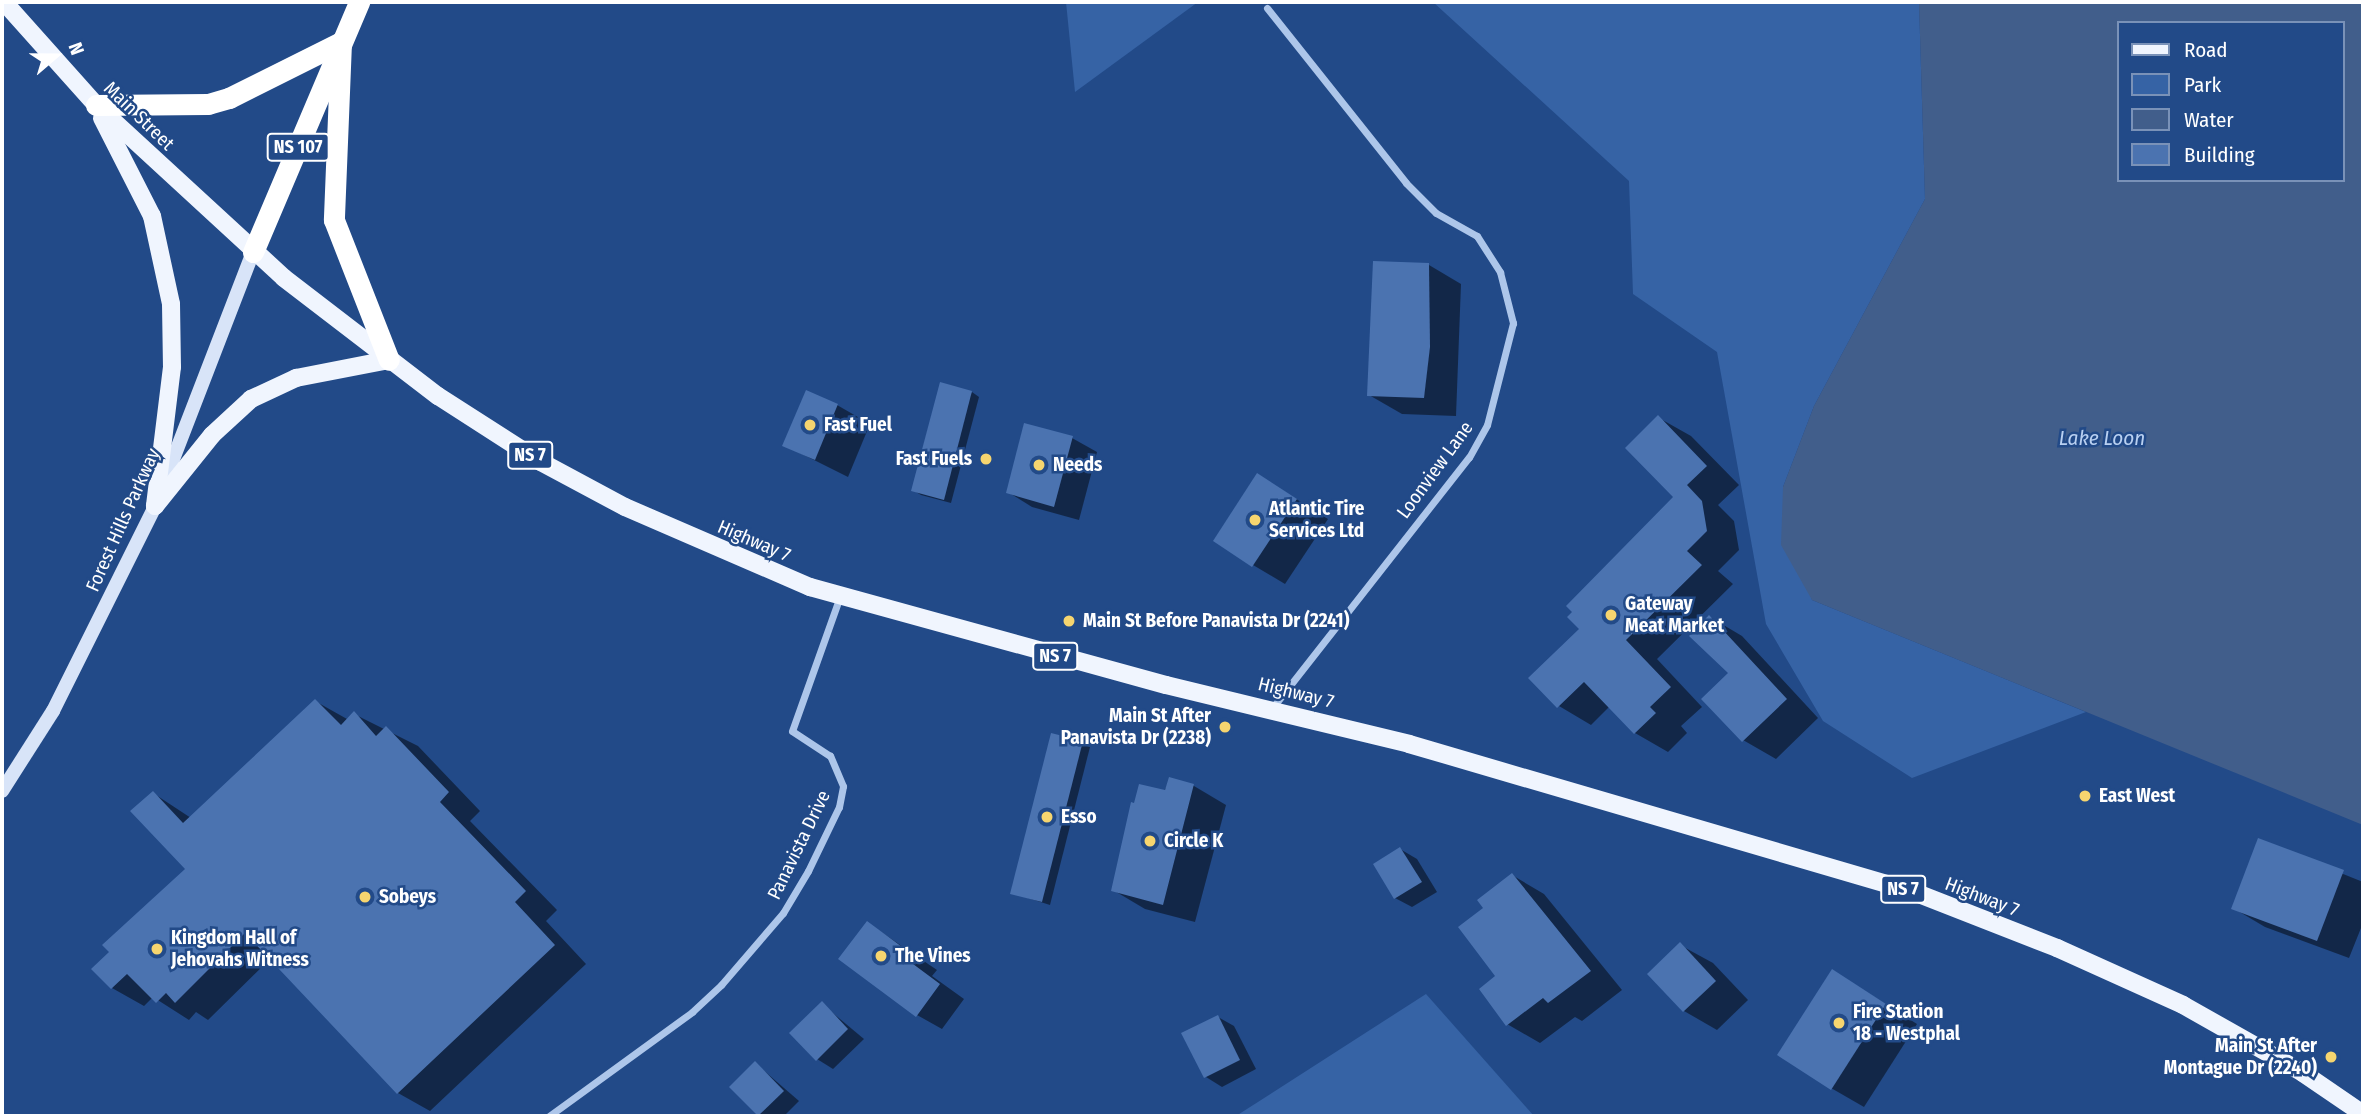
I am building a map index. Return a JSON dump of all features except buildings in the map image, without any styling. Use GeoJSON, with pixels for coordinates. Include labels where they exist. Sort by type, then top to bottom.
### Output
{"type":"FeatureCollection","features":[{"type":"Feature","properties":{"kind":"highway","name":"NS 107"},"geometry":{"type":"LineString","coordinates":[[253,252],[359,2]]}},
{"type":"Feature","properties":{"kind":"highway"},"geometry":{"type":"LineString","coordinates":[[96,106],[208,104],[229,98],[341,42],[334,220],[389,360]]}},
{"type":"Feature","properties":{"kind":"main road","name":"Main Street"},"geometry":{"type":"LineString","coordinates":[[4,2],[96,106],[253,252]]}},
{"type":"Feature","properties":{"kind":"main road"},"geometry":{"type":"LineString","coordinates":[[96,106],[152,216],[171,304],[172,366],[155,506]]}},
{"type":"Feature","properties":{"kind":"main road","name":"Highway 7"},"geometry":{"type":"LineString","coordinates":[[253,252],[389,360],[541,462],[625,507],[748,563],[840,596],[1140,678],[1272,708],[1409,744],[1914,892],[2057,948],[2183,1005],[2303,1073],[2363,1114]]}},
{"type":"Feature","properties":{"kind":"main road","name":"Forest Hills Parkway"},"geometry":{"type":"LineString","coordinates":[[2,791],[52,711],[155,506],[253,252]]}},
{"type":"Feature","properties":{"kind":"main road"},"geometry":{"type":"LineString","coordinates":[[155,506],[212,435],[251,399],[296,378],[389,360]]}},
{"type":"Feature","properties":{"kind":"street","name":"Loonview Lane"},"geometry":{"type":"LineString","coordinates":[[1267,8],[1406,183],[1436,213],[1477,236],[1500,272],[1513,323],[1487,425],[1469,457],[1272,708]]}},
{"type":"Feature","properties":{"kind":"street","name":"Panavista Drive"},"geometry":{"type":"LineString","coordinates":[[549,1116],[692,1012],[722,985],[783,913],[808,871],[839,807],[843,786],[830,756],[792,731],[840,596]]}},
{"type":"Feature","properties":{"kind":"green space"},"geometry":{"type":"Polygon","coordinates":[[[1066,2],[1198,2],[1075,92],[1066,2]]]}},
{"type":"Feature","properties":{"kind":"green space"},"geometry":{"type":"Polygon","coordinates":[[[1433,2],[1919,2],[1925,199],[1814,406],[1783,487],[1812,600],[2086,712],[1912,778],[1823,721],[1766,624],[1717,352],[1633,294],[1629,181],[1433,2]]]}},
{"type":"Feature","properties":{"kind":"green space"},"geometry":{"type":"Polygon","coordinates":[[[1426,994],[1534,1116],[1236,1116],[1426,994]]]}},
{"type":"Feature","properties":{"kind":"water","name":"Lake Loon"},"geometry":{"type":"Polygon","coordinates":[[[1919,2],[2363,2],[2363,825],[1812,600],[1781,545],[1783,487],[1814,406],[1925,199],[1919,2]]]}},
{"type":"Feature","properties":{"kind":"place","name":"Fast Fuel"},"geometry":{"type":"Point","coordinates":[810,425]}},
{"type":"Feature","properties":{"kind":"place","name":"Fast Fuels"},"geometry":{"type":"Point","coordinates":[986,459]}},
{"type":"Feature","properties":{"kind":"place","name":"Needs"},"geometry":{"type":"Point","coordinates":[1039,465]}},
{"type":"Feature","properties":{"kind":"place","name":"Atlantic Tire Services Ltd"},"geometry":{"type":"Point","coordinates":[1255,520]}},
{"type":"Feature","properties":{"kind":"place","name":"Gateway Meat Market"},"geometry":{"type":"Point","coordinates":[1611,615]}},
{"type":"Feature","properties":{"kind":"place","name":"Main St Before Panavista Dr (2241)"},"geometry":{"type":"Point","coordinates":[1069,621]}},
{"type":"Feature","properties":{"kind":"place","name":"Main St After Panavista Dr (2238)"},"geometry":{"type":"Point","coordinates":[1225,727]}},
{"type":"Feature","properties":{"kind":"place","name":"East West"},"geometry":{"type":"Point","coordinates":[2085,796]}},
{"type":"Feature","properties":{"kind":"place","name":"Esso"},"geometry":{"type":"Point","coordinates":[1047,817]}},
{"type":"Feature","properties":{"kind":"place","name":"Circle K"},"geometry":{"type":"Point","coordinates":[1150,841]}},
{"type":"Feature","properties":{"kind":"place","name":"Sobeys"},"geometry":{"type":"Point","coordinates":[365,897]}},
{"type":"Feature","properties":{"kind":"place","name":"Kingdom Hall of Jehovahs Witness"},"geometry":{"type":"Point","coordinates":[157,949]}},
{"type":"Feature","properties":{"kind":"place","name":"The Vines"},"geometry":{"type":"Point","coordinates":[881,956]}},
{"type":"Feature","properties":{"kind":"place","name":"Fire Station 18 - Westphal"},"geometry":{"type":"Point","coordinates":[1839,1023]}},
{"type":"Feature","properties":{"kind":"place","name":"Main St After Montague Dr (2240)"},"geometry":{"type":"Point","coordinates":[2331,1057]}}]}
